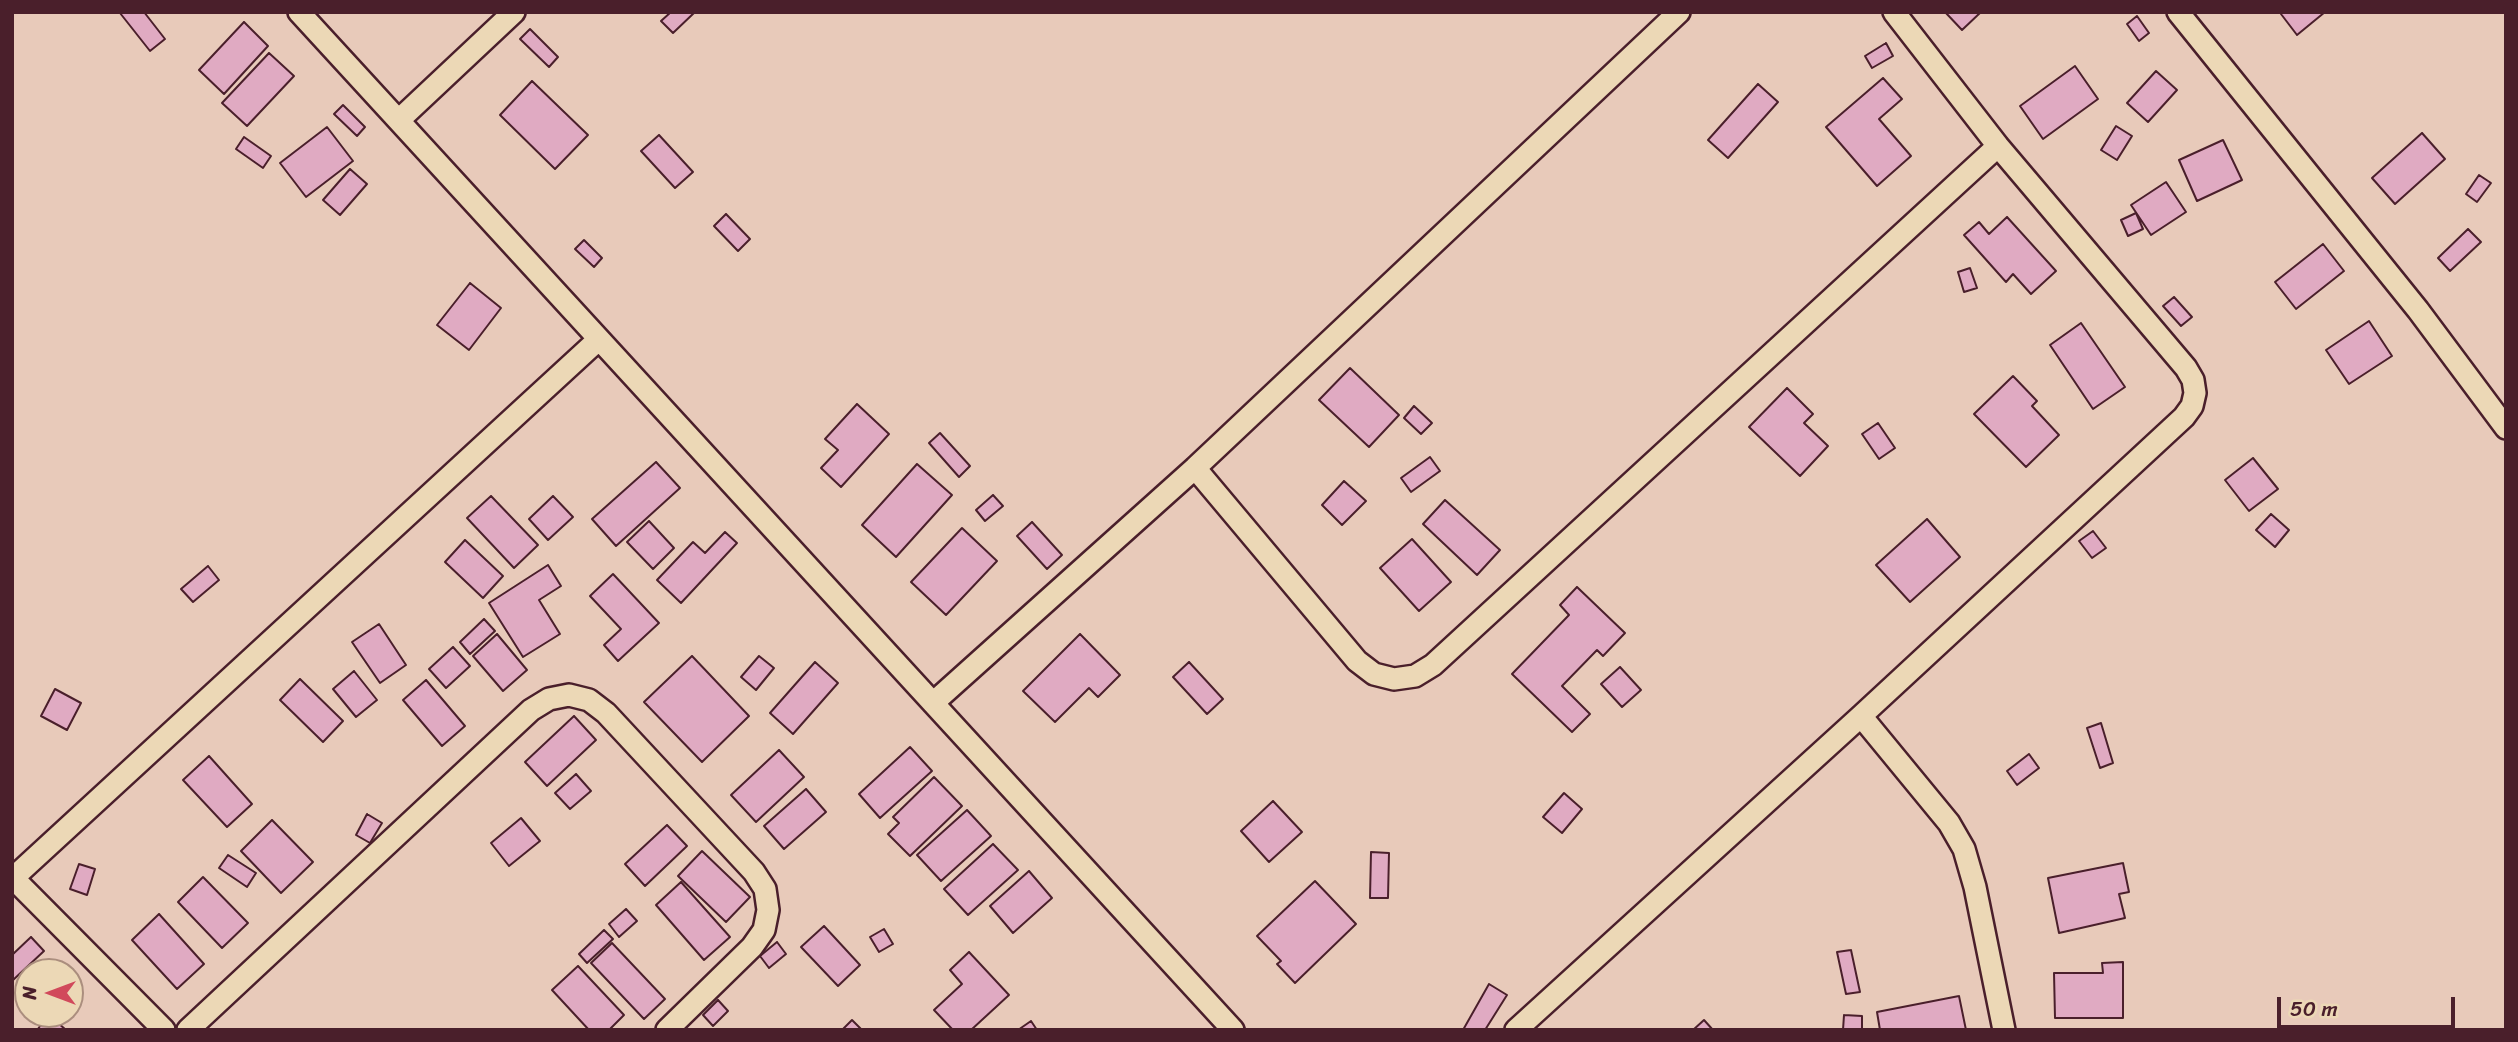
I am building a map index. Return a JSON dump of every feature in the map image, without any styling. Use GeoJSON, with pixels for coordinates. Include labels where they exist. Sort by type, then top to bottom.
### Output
{"type":"FeatureCollection","features":[{"type":"Feature","properties":{"kind":"street"},"geometry":{"type":"LineString","coordinates":[[299,12],[1233,1030]]}},
{"type":"Feature","properties":{"kind":"street"},"geometry":{"type":"LineString","coordinates":[[399,120],[514,12]]}},
{"type":"Feature","properties":{"kind":"street"},"geometry":{"type":"LineString","coordinates":[[933,703],[1195,468],[1679,12]]}},
{"type":"Feature","properties":{"kind":"street"},"geometry":{"type":"LineString","coordinates":[[1516,1030],[1861,716],[2184,417],[2192,406],[2195,393],[2193,380],[2186,368],[1998,146],[1894,12]]}},
{"type":"Feature","properties":{"kind":"street"},"geometry":{"type":"LineString","coordinates":[[2178,12],[2418,310],[2506,428]]}},
{"type":"Feature","properties":{"kind":"street"},"geometry":{"type":"LineString","coordinates":[[1195,468],[1357,660],[1374,674],[1384,677],[1394,679],[1415,676],[1433,665],[1998,146]]}},
{"type":"Feature","properties":{"kind":"street"},"geometry":{"type":"LineString","coordinates":[[164,1030],[13,879],[598,340]]}},
{"type":"Feature","properties":{"kind":"street"},"geometry":{"type":"LineString","coordinates":[[188,1030],[531,710],[549,699],[569,695],[589,700],[606,713],[754,872],[765,889],[768,910],[764,930],[752,947],[667,1030]]}},
{"type":"Feature","properties":{"kind":"street"},"geometry":{"type":"LineString","coordinates":[[1861,716],[1950,823],[1964,849],[1975,887],[2004,1030]]}},
{"type":"Feature","properties":{"kind":"building"},"geometry":{"type":"Polygon","coordinates":[[[144,12],[165,39],[150,51],[120,13],[144,12]]]}},
{"type":"Feature","properties":{"kind":"building"},"geometry":{"type":"Polygon","coordinates":[[[671,12],[695,12],[673,33],[661,21],[671,12]]]}},
{"type":"Feature","properties":{"kind":"building"},"geometry":{"type":"Polygon","coordinates":[[[1945,12],[1981,12],[1962,30],[1945,12]]]}},
{"type":"Feature","properties":{"kind":"building"},"geometry":{"type":"Polygon","coordinates":[[[2325,12],[2297,35],[2281,14],[2325,12]]]}},
{"type":"Feature","properties":{"kind":"building"},"geometry":{"type":"Polygon","coordinates":[[[2137,16],[2149,33],[2139,41],[2127,24],[2137,16]]]}},
{"type":"Feature","properties":{"kind":"building"},"geometry":{"type":"Polygon","coordinates":[[[244,22],[268,46],[224,94],[199,70],[244,22]]]}},
{"type":"Feature","properties":{"kind":"building"},"geometry":{"type":"Polygon","coordinates":[[[530,29],[558,57],[549,67],[520,39],[530,29]]]}},
{"type":"Feature","properties":{"kind":"building"},"geometry":{"type":"Polygon","coordinates":[[[1886,43],[1893,56],[1872,68],[1865,56],[1886,43]]]}},
{"type":"Feature","properties":{"kind":"building"},"geometry":{"type":"Polygon","coordinates":[[[269,53],[294,76],[247,126],[222,103],[269,53]]]}},
{"type":"Feature","properties":{"kind":"building"},"geometry":{"type":"Polygon","coordinates":[[[2075,66],[2098,99],[2043,139],[2020,106],[2075,66]]]}},
{"type":"Feature","properties":{"kind":"building"},"geometry":{"type":"Polygon","coordinates":[[[2156,71],[2177,90],[2148,122],[2127,103],[2156,71]]]}},
{"type":"Feature","properties":{"kind":"building"},"geometry":{"type":"Polygon","coordinates":[[[1883,78],[1902,99],[1879,119],[1911,156],[1877,186],[1826,127],[1883,78]]]}},
{"type":"Feature","properties":{"kind":"building"},"geometry":{"type":"Polygon","coordinates":[[[532,81],[588,135],[555,169],[500,115],[532,81]]]}},
{"type":"Feature","properties":{"kind":"building"},"geometry":{"type":"Polygon","coordinates":[[[1758,84],[1778,102],[1728,158],[1708,140],[1758,84]]]}},
{"type":"Feature","properties":{"kind":"building"},"geometry":{"type":"Polygon","coordinates":[[[343,105],[365,127],[357,136],[334,114],[343,105]]]}},
{"type":"Feature","properties":{"kind":"building"},"geometry":{"type":"Polygon","coordinates":[[[2116,126],[2132,136],[2117,160],[2101,150],[2116,126]]]}},
{"type":"Feature","properties":{"kind":"building"},"geometry":{"type":"Polygon","coordinates":[[[327,127],[353,161],[306,197],[280,163],[327,127]]]}},
{"type":"Feature","properties":{"kind":"building"},"geometry":{"type":"Polygon","coordinates":[[[2422,133],[2445,159],[2395,204],[2372,178],[2422,133]]]}},
{"type":"Feature","properties":{"kind":"building"},"geometry":{"type":"Polygon","coordinates":[[[659,135],[693,172],[675,188],[641,151],[659,135]]]}},
{"type":"Feature","properties":{"kind":"building"},"geometry":{"type":"Polygon","coordinates":[[[244,137],[271,156],[263,168],[236,149],[244,137]]]}},
{"type":"Feature","properties":{"kind":"building"},"geometry":{"type":"Polygon","coordinates":[[[2223,140],[2242,180],[2197,201],[2179,160],[2223,140]]]}},
{"type":"Feature","properties":{"kind":"building"},"geometry":{"type":"Polygon","coordinates":[[[350,169],[367,184],[340,215],[323,200],[350,169]]]}},
{"type":"Feature","properties":{"kind":"building"},"geometry":{"type":"Polygon","coordinates":[[[2479,175],[2491,183],[2477,202],[2466,194],[2479,175]]]}},
{"type":"Feature","properties":{"kind":"building"},"geometry":{"type":"Polygon","coordinates":[[[2166,182],[2186,212],[2151,235],[2131,205],[2166,182]]]}},
{"type":"Feature","properties":{"kind":"building"},"geometry":{"type":"Polygon","coordinates":[[[2136,213],[2143,229],[2128,236],[2121,220],[2136,213]]]}},
{"type":"Feature","properties":{"kind":"building"},"geometry":{"type":"Polygon","coordinates":[[[726,214],[750,239],[738,251],[714,226],[726,214]]]}},
{"type":"Feature","properties":{"kind":"building"},"geometry":{"type":"Polygon","coordinates":[[[2007,217],[2056,271],[2031,294],[2013,274],[2006,282],[1964,235],[1979,222],[1989,234],[2007,217]]]}},
{"type":"Feature","properties":{"kind":"building"},"geometry":{"type":"Polygon","coordinates":[[[2468,229],[2481,242],[2450,271],[2438,258],[2468,229]]]}},
{"type":"Feature","properties":{"kind":"building"},"geometry":{"type":"Polygon","coordinates":[[[584,240],[602,258],[594,267],[575,249],[584,240]]]}},
{"type":"Feature","properties":{"kind":"building"},"geometry":{"type":"Polygon","coordinates":[[[2323,244],[2344,271],[2296,309],[2275,282],[2323,244]]]}},
{"type":"Feature","properties":{"kind":"building"},"geometry":{"type":"Polygon","coordinates":[[[1970,268],[1977,288],[1964,292],[1958,272],[1970,268]]]}},
{"type":"Feature","properties":{"kind":"building"},"geometry":{"type":"Polygon","coordinates":[[[470,283],[501,308],[469,350],[437,325],[470,283]]]}},
{"type":"Feature","properties":{"kind":"building"},"geometry":{"type":"Polygon","coordinates":[[[2174,297],[2192,317],[2181,326],[2163,306],[2174,297]]]}},
{"type":"Feature","properties":{"kind":"building"},"geometry":{"type":"Polygon","coordinates":[[[2369,321],[2392,356],[2349,384],[2326,350],[2369,321]]]}},
{"type":"Feature","properties":{"kind":"building"},"geometry":{"type":"Polygon","coordinates":[[[2081,323],[2125,387],[2093,409],[2050,345],[2081,323]]]}},
{"type":"Feature","properties":{"kind":"building"},"geometry":{"type":"Polygon","coordinates":[[[1350,368],[1399,415],[1369,447],[1319,400],[1350,368]]]}},
{"type":"Feature","properties":{"kind":"building"},"geometry":{"type":"Polygon","coordinates":[[[2013,376],[2037,401],[2032,406],[2059,435],[2026,467],[1974,414],[2013,376]]]}},
{"type":"Feature","properties":{"kind":"building"},"geometry":{"type":"Polygon","coordinates":[[[1787,388],[1813,414],[1804,423],[1828,446],[1800,476],[1749,427],[1787,388]]]}},
{"type":"Feature","properties":{"kind":"building"},"geometry":{"type":"Polygon","coordinates":[[[857,404],[889,434],[841,487],[821,468],[838,450],[825,439],[857,404]]]}},
{"type":"Feature","properties":{"kind":"building"},"geometry":{"type":"Polygon","coordinates":[[[1414,406],[1432,423],[1421,434],[1404,418],[1414,406]]]}},
{"type":"Feature","properties":{"kind":"building"},"geometry":{"type":"Polygon","coordinates":[[[1878,423],[1895,448],[1879,459],[1862,434],[1878,423]]]}},
{"type":"Feature","properties":{"kind":"building"},"geometry":{"type":"Polygon","coordinates":[[[940,433],[970,466],[959,477],[929,443],[940,433]]]}},
{"type":"Feature","properties":{"kind":"building"},"geometry":{"type":"Polygon","coordinates":[[[1430,457],[1440,471],[1411,492],[1401,478],[1430,457]]]}},
{"type":"Feature","properties":{"kind":"building"},"geometry":{"type":"Polygon","coordinates":[[[2253,458],[2278,489],[2249,511],[2225,480],[2253,458]]]}},
{"type":"Feature","properties":{"kind":"building"},"geometry":{"type":"Polygon","coordinates":[[[656,462],[680,488],[616,546],[592,519],[656,462]]]}},
{"type":"Feature","properties":{"kind":"building"},"geometry":{"type":"Polygon","coordinates":[[[917,464],[952,495],[896,557],[862,525],[917,464]]]}},
{"type":"Feature","properties":{"kind":"building"},"geometry":{"type":"Polygon","coordinates":[[[1344,481],[1366,501],[1342,525],[1322,505],[1344,481]]]}},
{"type":"Feature","properties":{"kind":"building"},"geometry":{"type":"Polygon","coordinates":[[[993,495],[1003,506],[985,521],[976,510],[993,495]]]}},
{"type":"Feature","properties":{"kind":"building"},"geometry":{"type":"Polygon","coordinates":[[[491,496],[538,545],[514,568],[467,518],[491,496]]]}},
{"type":"Feature","properties":{"kind":"building"},"geometry":{"type":"Polygon","coordinates":[[[553,496],[573,517],[548,540],[529,519],[553,496]]]}},
{"type":"Feature","properties":{"kind":"building"},"geometry":{"type":"Polygon","coordinates":[[[1445,500],[1500,550],[1477,575],[1423,524],[1445,500]]]}},
{"type":"Feature","properties":{"kind":"building"},"geometry":{"type":"Polygon","coordinates":[[[2271,514],[2289,530],[2275,547],[2256,530],[2271,514]]]}},
{"type":"Feature","properties":{"kind":"building"},"geometry":{"type":"Polygon","coordinates":[[[1927,519],[1960,557],[1910,602],[1876,565],[1927,519]]]}},
{"type":"Feature","properties":{"kind":"building"},"geometry":{"type":"Polygon","coordinates":[[[649,521],[674,548],[653,569],[627,542],[649,521]]]}},
{"type":"Feature","properties":{"kind":"building"},"geometry":{"type":"Polygon","coordinates":[[[1032,522],[1062,555],[1047,569],[1017,536],[1032,522]]]}},
{"type":"Feature","properties":{"kind":"building"},"geometry":{"type":"Polygon","coordinates":[[[962,528],[997,561],[946,615],[911,582],[962,528]]]}},
{"type":"Feature","properties":{"kind":"building"},"geometry":{"type":"Polygon","coordinates":[[[2093,531],[2106,548],[2092,558],[2079,541],[2093,531]]]}},
{"type":"Feature","properties":{"kind":"building"},"geometry":{"type":"Polygon","coordinates":[[[725,532],[737,543],[681,603],[657,580],[693,542],[705,553],[725,532]]]}},
{"type":"Feature","properties":{"kind":"building"},"geometry":{"type":"Polygon","coordinates":[[[1412,539],[1451,582],[1419,611],[1380,568],[1412,539]]]}},
{"type":"Feature","properties":{"kind":"building"},"geometry":{"type":"Polygon","coordinates":[[[465,540],[503,576],[483,598],[445,562],[465,540]]]}},
{"type":"Feature","properties":{"kind":"building"},"geometry":{"type":"Polygon","coordinates":[[[548,565],[561,586],[539,600],[560,634],[523,657],[489,603],[548,565]]]}},
{"type":"Feature","properties":{"kind":"building"},"geometry":{"type":"Polygon","coordinates":[[[208,566],[219,580],[193,602],[181,589],[208,566]]]}},
{"type":"Feature","properties":{"kind":"building"},"geometry":{"type":"Polygon","coordinates":[[[613,574],[659,623],[618,661],[604,645],[621,629],[590,596],[613,574]]]}},
{"type":"Feature","properties":{"kind":"building"},"geometry":{"type":"Polygon","coordinates":[[[1577,587],[1625,633],[1603,656],[1597,650],[1562,686],[1590,714],[1572,732],[1512,674],[1569,615],[1560,605],[1577,587]]]}},
{"type":"Feature","properties":{"kind":"building"},"geometry":{"type":"Polygon","coordinates":[[[484,619],[495,631],[470,654],[460,642],[484,619]]]}},
{"type":"Feature","properties":{"kind":"building"},"geometry":{"type":"Polygon","coordinates":[[[379,624],[406,665],[380,683],[352,642],[379,624]]]}},
{"type":"Feature","properties":{"kind":"building"},"geometry":{"type":"Polygon","coordinates":[[[497,634],[527,670],[503,691],[473,656],[497,634]]]}},
{"type":"Feature","properties":{"kind":"building"},"geometry":{"type":"Polygon","coordinates":[[[1080,634],[1120,675],[1098,697],[1089,688],[1055,722],[1023,691],[1080,634]]]}},
{"type":"Feature","properties":{"kind":"building"},"geometry":{"type":"Polygon","coordinates":[[[453,647],[470,666],[446,688],[429,669],[453,647]]]}},
{"type":"Feature","properties":{"kind":"building"},"geometry":{"type":"Polygon","coordinates":[[[692,656],[749,716],[702,762],[644,702],[692,656]]]}},
{"type":"Feature","properties":{"kind":"building"},"geometry":{"type":"Polygon","coordinates":[[[759,656],[774,668],[756,690],[741,677],[759,656]]]}},
{"type":"Feature","properties":{"kind":"building"},"geometry":{"type":"Polygon","coordinates":[[[815,662],[838,683],[793,734],[770,713],[815,662]]]}},
{"type":"Feature","properties":{"kind":"building"},"geometry":{"type":"Polygon","coordinates":[[[1189,662],[1223,699],[1207,714],[1173,677],[1189,662]]]}},
{"type":"Feature","properties":{"kind":"building"},"geometry":{"type":"Polygon","coordinates":[[[1620,667],[1641,690],[1622,707],[1601,684],[1620,667]]]}},
{"type":"Feature","properties":{"kind":"building"},"geometry":{"type":"Polygon","coordinates":[[[354,671],[377,700],[356,717],[333,689],[354,671]]]}},
{"type":"Feature","properties":{"kind":"building"},"geometry":{"type":"Polygon","coordinates":[[[300,679],[343,721],[323,742],[280,700],[300,679]]]}},
{"type":"Feature","properties":{"kind":"building"},"geometry":{"type":"Polygon","coordinates":[[[426,680],[465,726],[442,746],[403,700],[426,680]]]}},
{"type":"Feature","properties":{"kind":"building"},"geometry":{"type":"Polygon","coordinates":[[[55,689],[81,703],[67,730],[41,716],[55,689]]]}},
{"type":"Feature","properties":{"kind":"building"},"geometry":{"type":"Polygon","coordinates":[[[574,716],[596,740],[547,786],[525,762],[574,716]]]}},
{"type":"Feature","properties":{"kind":"building"},"geometry":{"type":"Polygon","coordinates":[[[2101,723],[2113,763],[2100,768],[2087,728],[2101,723]]]}},
{"type":"Feature","properties":{"kind":"building"},"geometry":{"type":"Polygon","coordinates":[[[910,747],[932,771],[880,818],[859,794],[910,747]]]}},
{"type":"Feature","properties":{"kind":"building"},"geometry":{"type":"Polygon","coordinates":[[[779,750],[804,777],[756,822],[731,795],[779,750]]]}},
{"type":"Feature","properties":{"kind":"building"},"geometry":{"type":"Polygon","coordinates":[[[2029,754],[2039,768],[2017,785],[2007,771],[2029,754]]]}},
{"type":"Feature","properties":{"kind":"building"},"geometry":{"type":"Polygon","coordinates":[[[209,756],[252,804],[227,827],[183,780],[209,756]]]}},
{"type":"Feature","properties":{"kind":"building"},"geometry":{"type":"Polygon","coordinates":[[[576,774],[591,791],[570,809],[555,793],[576,774]]]}},
{"type":"Feature","properties":{"kind":"building"},"geometry":{"type":"Polygon","coordinates":[[[934,777],[962,806],[910,856],[888,834],[899,823],[893,817],[934,777]]]}},
{"type":"Feature","properties":{"kind":"building"},"geometry":{"type":"Polygon","coordinates":[[[806,789],[826,812],[784,849],[764,826],[806,789]]]}},
{"type":"Feature","properties":{"kind":"building"},"geometry":{"type":"Polygon","coordinates":[[[1564,793],[1582,809],[1562,833],[1543,817],[1564,793]]]}},
{"type":"Feature","properties":{"kind":"building"},"geometry":{"type":"Polygon","coordinates":[[[1273,801],[1302,832],[1269,862],[1241,831],[1273,801]]]}},
{"type":"Feature","properties":{"kind":"building"},"geometry":{"type":"Polygon","coordinates":[[[967,810],[991,836],[941,881],[917,855],[967,810]]]}},
{"type":"Feature","properties":{"kind":"building"},"geometry":{"type":"Polygon","coordinates":[[[367,814],[382,823],[370,843],[356,835],[367,814]]]}},
{"type":"Feature","properties":{"kind":"building"},"geometry":{"type":"Polygon","coordinates":[[[521,818],[540,841],[509,866],[491,843],[521,818]]]}},
{"type":"Feature","properties":{"kind":"building"},"geometry":{"type":"Polygon","coordinates":[[[272,820],[313,862],[281,893],[241,851],[272,820]]]}},
{"type":"Feature","properties":{"kind":"building"},"geometry":{"type":"Polygon","coordinates":[[[667,825],[687,846],[645,886],[625,864],[667,825]]]}},
{"type":"Feature","properties":{"kind":"building"},"geometry":{"type":"Polygon","coordinates":[[[993,844],[1018,870],[968,915],[944,889],[993,844]]]}},
{"type":"Feature","properties":{"kind":"building"},"geometry":{"type":"Polygon","coordinates":[[[702,851],[750,897],[726,922],[678,876],[702,851]]]}},
{"type":"Feature","properties":{"kind":"building"},"geometry":{"type":"Polygon","coordinates":[[[1371,852],[1389,853],[1388,898],[1370,898],[1371,852]]]}},
{"type":"Feature","properties":{"kind":"building"},"geometry":{"type":"Polygon","coordinates":[[[228,855],[256,873],[247,887],[219,868],[228,855]]]}},
{"type":"Feature","properties":{"kind":"building"},"geometry":{"type":"Polygon","coordinates":[[[2123,863],[2129,892],[2119,894],[2125,918],[2059,933],[2048,878],[2123,863]]]}},
{"type":"Feature","properties":{"kind":"building"},"geometry":{"type":"Polygon","coordinates":[[[79,864],[95,869],[87,895],[70,889],[79,864]]]}},
{"type":"Feature","properties":{"kind":"building"},"geometry":{"type":"Polygon","coordinates":[[[1029,871],[1052,898],[1013,933],[990,906],[1029,871]]]}},
{"type":"Feature","properties":{"kind":"building"},"geometry":{"type":"Polygon","coordinates":[[[203,877],[248,923],[222,948],[178,902],[203,877]]]}},
{"type":"Feature","properties":{"kind":"building"},"geometry":{"type":"Polygon","coordinates":[[[1315,881],[1356,924],[1295,983],[1277,964],[1281,961],[1257,936],[1315,881]]]}},
{"type":"Feature","properties":{"kind":"building"},"geometry":{"type":"Polygon","coordinates":[[[681,882],[730,937],[704,960],[656,905],[681,882]]]}},
{"type":"Feature","properties":{"kind":"building"},"geometry":{"type":"Polygon","coordinates":[[[626,909],[637,921],[619,937],[609,924],[626,909]]]}},
{"type":"Feature","properties":{"kind":"building"},"geometry":{"type":"Polygon","coordinates":[[[159,914],[204,964],[177,989],[132,940],[159,914]]]}},
{"type":"Feature","properties":{"kind":"building"},"geometry":{"type":"Polygon","coordinates":[[[824,926],[860,965],[838,986],[801,947],[824,926]]]}},
{"type":"Feature","properties":{"kind":"building"},"geometry":{"type":"Polygon","coordinates":[[[884,929],[893,944],[879,952],[870,937],[884,929]]]}},
{"type":"Feature","properties":{"kind":"building"},"geometry":{"type":"Polygon","coordinates":[[[604,930],[613,939],[587,963],[579,954],[604,930]]]}},
{"type":"Feature","properties":{"kind":"building"},"geometry":{"type":"Polygon","coordinates":[[[31,937],[44,951],[37,958],[14,958],[12,981],[12,955],[31,937]]]}},
{"type":"Feature","properties":{"kind":"building"},"geometry":{"type":"Polygon","coordinates":[[[777,942],[786,954],[769,968],[760,956],[777,942]]]}},
{"type":"Feature","properties":{"kind":"building"},"geometry":{"type":"Polygon","coordinates":[[[612,943],[665,999],[644,1019],[591,963],[612,943]]]}},
{"type":"Feature","properties":{"kind":"building"},"geometry":{"type":"Polygon","coordinates":[[[1851,950],[1860,992],[1846,994],[1837,952],[1851,950]]]}},
{"type":"Feature","properties":{"kind":"building"},"geometry":{"type":"Polygon","coordinates":[[[969,952],[1009,995],[971,1030],[953,1030],[934,1010],[962,984],[950,970],[969,952]]]}},
{"type":"Feature","properties":{"kind":"building"},"geometry":{"type":"Polygon","coordinates":[[[2123,962],[2123,1018],[2055,1018],[2054,973],[2103,973],[2102,963],[2123,962]]]}},
{"type":"Feature","properties":{"kind":"building"},"geometry":{"type":"Polygon","coordinates":[[[578,966],[624,1015],[609,1030],[589,1030],[552,990],[578,966]]]}},
{"type":"Feature","properties":{"kind":"building"},"geometry":{"type":"Polygon","coordinates":[[[1489,984],[1507,995],[1485,1030],[1463,1030],[1489,984]]]}},
{"type":"Feature","properties":{"kind":"building"},"geometry":{"type":"Polygon","coordinates":[[[1959,996],[1966,1030],[1880,1030],[1877,1012],[1959,996]]]}},
{"type":"Feature","properties":{"kind":"building"},"geometry":{"type":"Polygon","coordinates":[[[718,1000],[728,1011],[713,1026],[703,1015],[718,1000]]]}},
{"type":"Feature","properties":{"kind":"building"},"geometry":{"type":"Polygon","coordinates":[[[1844,1015],[1862,1016],[1862,1030],[1843,1030],[1844,1015]]]}},
{"type":"Feature","properties":{"kind":"building"},"geometry":{"type":"Polygon","coordinates":[[[852,1020],[862,1030],[842,1030],[852,1020]]]}},
{"type":"Feature","properties":{"kind":"building"},"geometry":{"type":"Polygon","coordinates":[[[1704,1020],[1713,1030],[1693,1030],[1704,1020]]]}},
{"type":"Feature","properties":{"kind":"building"},"geometry":{"type":"Polygon","coordinates":[[[1031,1021],[1037,1030],[1018,1030],[1031,1021]]]}},
{"type":"Feature","properties":{"kind":"building"},"geometry":{"type":"Polygon","coordinates":[[[64,1028],[66,1030],[37,1030],[64,1028]]]}}]}
